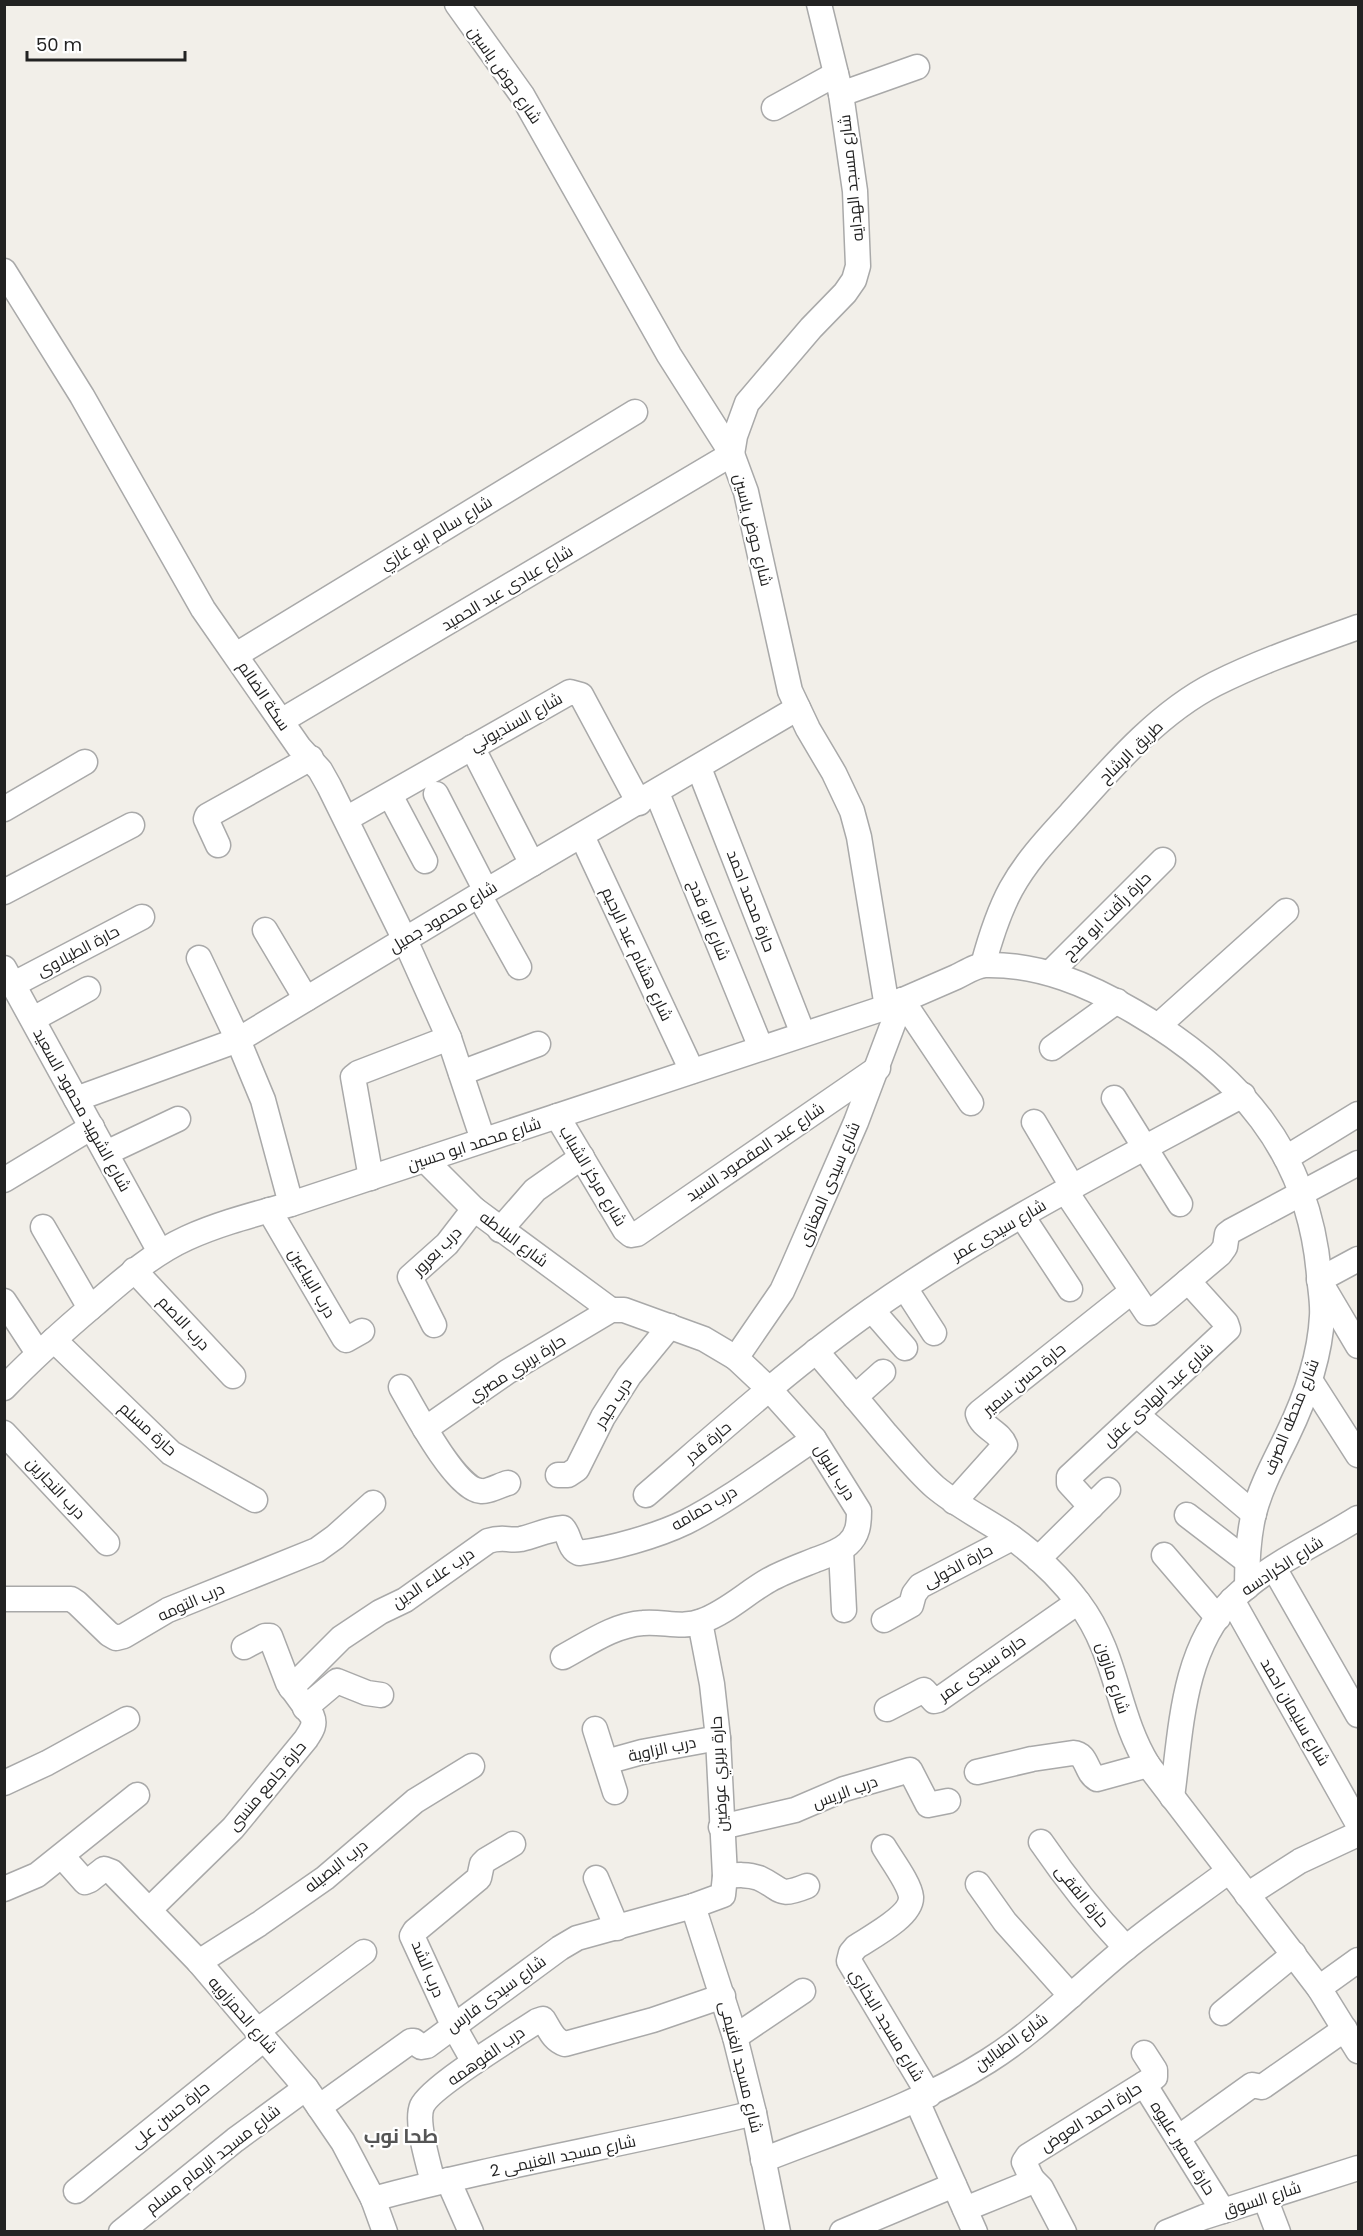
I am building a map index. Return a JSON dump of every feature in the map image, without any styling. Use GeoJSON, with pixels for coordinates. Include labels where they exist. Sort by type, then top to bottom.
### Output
{"type":"FeatureCollection","features":[{"type":"Feature","properties":{"kind":"street","name":"شارع حوض ياسين"},"geometry":{"type":"LineString","coordinates":[[457,4],[522,95],[669,355],[732,454],[746,492],[790,691],[852,811],[895,1004]]}},
{"type":"Feature","properties":{"kind":"street","name":"شارع مسجد الهدايه"},"geometry":{"type":"LineString","coordinates":[[732,454],[735,436],[747,403],[804,335],[845,293],[854,280],[858,266],[855,191],[838,84],[819,4]]}},
{"type":"Feature","properties":{"kind":"street"},"geometry":{"type":"LineString","coordinates":[[774,108],[838,84],[917,67]]}},
{"type":"Feature","properties":{"kind":"street","name":"سكة الضالم"},"geometry":{"type":"LineString","coordinates":[[4,271],[82,396],[187,583],[298,747],[320,770],[405,940],[449,1038],[483,1140]]}},
{"type":"Feature","properties":{"kind":"street","name":"شارع سالم ابو غازي"},"geometry":{"type":"LineString","coordinates":[[236,655],[635,412]]}},
{"type":"Feature","properties":{"kind":"street","name":"شارع عبادى عبد الحميد"},"geometry":{"type":"LineString","coordinates":[[281,721],[732,454]]}},
{"type":"Feature","properties":{"kind":"street","name":"طريق الرشاح"},"geometry":{"type":"LineString","coordinates":[[983,965],[994,925],[1012,888],[1035,853],[1142,739],[1174,712],[1214,685],[1359,627]]}},
{"type":"Feature","properties":{"kind":"street","name":"شارع السنديوني"},"geometry":{"type":"LineString","coordinates":[[346,819],[566,695],[576,692],[581,695],[648,798]]}},
{"type":"Feature","properties":{"kind":"street","name":"شارع محمود جميل"},"geometry":{"type":"LineString","coordinates":[[76,1099],[238,1040],[798,708]]}},
{"type":"Feature","properties":{"kind":"street"},"geometry":{"type":"LineString","coordinates":[[472,747],[532,864]]}},
{"type":"Feature","properties":{"kind":"street"},"geometry":{"type":"LineString","coordinates":[[218,845],[206,819],[207,816],[311,758]]}},
{"type":"Feature","properties":{"kind":"street"},"geometry":{"type":"LineString","coordinates":[[4,809],[85,762]]}},
{"type":"Feature","properties":{"kind":"street","name":"حارة محمد احمد"},"geometry":{"type":"LineString","coordinates":[[699,768],[803,1034]]}},
{"type":"Feature","properties":{"kind":"street"},"geometry":{"type":"LineString","coordinates":[[436,794],[519,967]]}},
{"type":"Feature","properties":{"kind":"street"},"geometry":{"type":"LineString","coordinates":[[390,795],[425,861]]}},
{"type":"Feature","properties":{"kind":"street","name":"شارع ابو قدح"},"geometry":{"type":"LineString","coordinates":[[648,798],[761,1048]]}},
{"type":"Feature","properties":{"kind":"street"},"geometry":{"type":"LineString","coordinates":[[4,892],[132,825]]}},
{"type":"Feature","properties":{"kind":"street","name":"شارع هشام عبد الرحيم"},"geometry":{"type":"LineString","coordinates":[[582,836],[692,1071]]}},
{"type":"Feature","properties":{"kind":"street","name":"حارة رأفت ابو قدح"},"geometry":{"type":"LineString","coordinates":[[1050,973],[1163,860]]}},
{"type":"Feature","properties":{"kind":"street"},"geometry":{"type":"LineString","coordinates":[[1158,1026],[1286,911]]}},
{"type":"Feature","properties":{"kind":"street","name":"حارة الطبلاوى"},"geometry":{"type":"LineString","coordinates":[[8,975],[142,917]]}},
{"type":"Feature","properties":{"kind":"street"},"geometry":{"type":"LineString","coordinates":[[265,930],[306,999]]}},
{"type":"Feature","properties":{"kind":"street"},"geometry":{"type":"LineString","coordinates":[[200,958],[263,1100],[280,1207]]}},
{"type":"Feature","properties":{"kind":"street","name":"شارع محطه الصرف"},"geometry":{"type":"LineString","coordinates":[[983,965],[1017,967],[1050,973],[1085,985],[1158,1026],[1204,1060],[1243,1095],[1268,1127],[1286,1158],[1302,1194],[1313,1234],[1319,1280],[1322,1314],[1319,1347],[1310,1380],[1265,1481],[1254,1514],[1248,1561],[1232,1602]]}},
{"type":"Feature","properties":{"kind":"street","name":"شارع محمد ابو حسين"},"geometry":{"type":"LineString","coordinates":[[4,1388],[46,1346],[134,1270],[160,1252],[222,1223],[370,1178],[895,1004],[983,965]]}},
{"type":"Feature","properties":{"kind":"street","name":"شارع الشهيد محمود السعيد"},"geometry":{"type":"LineString","coordinates":[[8,975],[160,1252]]}},
{"type":"Feature","properties":{"kind":"street"},"geometry":{"type":"LineString","coordinates":[[33,1019],[88,989]]}},
{"type":"Feature","properties":{"kind":"street"},"geometry":{"type":"LineString","coordinates":[[1052,1048],[1117,1001]]}},
{"type":"Feature","properties":{"kind":"street"},"geometry":{"type":"LineString","coordinates":[[895,1004],[971,1103]]}},
{"type":"Feature","properties":{"kind":"street","name":"شارع سيدى المغازى"},"geometry":{"type":"LineString","coordinates":[[736,1358],[785,1284],[878,1068],[895,1004]]}},
{"type":"Feature","properties":{"kind":"street"},"geometry":{"type":"LineString","coordinates":[[370,1178],[353,1077],[358,1073],[449,1038]]}},
{"type":"Feature","properties":{"kind":"street"},"geometry":{"type":"LineString","coordinates":[[461,1073],[538,1044]]}},
{"type":"Feature","properties":{"kind":"street","name":"شارع عبد المقصود السيد"},"geometry":{"type":"LineString","coordinates":[[631,1235],[637,1234],[878,1068]]}},
{"type":"Feature","properties":{"kind":"street","name":"شارع سيدى عمر"},"geometry":{"type":"LineString","coordinates":[[770,1390],[816,1351],[905,1288],[1022,1216],[1243,1095]]}},
{"type":"Feature","properties":{"kind":"street"},"geometry":{"type":"LineString","coordinates":[[1114,1098],[1180,1204]]}},
{"type":"Feature","properties":{"kind":"street"},"geometry":{"type":"LineString","coordinates":[[1286,1158],[1359,1114]]}},
{"type":"Feature","properties":{"kind":"street","name":"شارع مركز الشباب"},"geometry":{"type":"LineString","coordinates":[[557,1116],[625,1230],[631,1235]]}},
{"type":"Feature","properties":{"kind":"street"},"geometry":{"type":"LineString","coordinates":[[106,1153],[178,1119]]}},
{"type":"Feature","properties":{"kind":"street"},"geometry":{"type":"LineString","coordinates":[[1034,1122],[1069,1190],[1131,1292],[1147,1313],[1150,1313],[1223,1250],[1227,1234],[1231,1231],[1359,1163]]}},
{"type":"Feature","properties":{"kind":"street"},"geometry":{"type":"LineString","coordinates":[[4,1180],[92,1127]]}},
{"type":"Feature","properties":{"kind":"street"},"geometry":{"type":"LineString","coordinates":[[500,1230],[535,1190],[582,1157]]}},
{"type":"Feature","properties":{"kind":"street","name":"شارع البلاطه"},"geometry":{"type":"LineString","coordinates":[[425,1160],[474,1209],[500,1230],[611,1310]]}},
{"type":"Feature","properties":{"kind":"street","name":"درب البياعين"},"geometry":{"type":"LineString","coordinates":[[280,1207],[344,1338],[350,1340],[362,1331]]}},
{"type":"Feature","properties":{"kind":"street","name":"درب بعرور"},"geometry":{"type":"LineString","coordinates":[[434,1325],[410,1277],[447,1244],[474,1209]]}},
{"type":"Feature","properties":{"kind":"street"},"geometry":{"type":"LineString","coordinates":[[1022,1216],[1070,1289]]}},
{"type":"Feature","properties":{"kind":"street"},"geometry":{"type":"LineString","coordinates":[[43,1227],[90,1308]]}},
{"type":"Feature","properties":{"kind":"street"},"geometry":{"type":"LineString","coordinates":[[1359,1259],[1319,1280],[1359,1346]]}},
{"type":"Feature","properties":{"kind":"street","name":"درب الاصم"},"geometry":{"type":"LineString","coordinates":[[134,1270],[233,1376]]}},
{"type":"Feature","properties":{"kind":"street","name":"شارع عبد الهادى عقل"},"geometry":{"type":"LineString","coordinates":[[1091,1507],[1068,1479],[1228,1329],[1226,1323],[1188,1281]]}},
{"type":"Feature","properties":{"kind":"street"},"geometry":{"type":"LineString","coordinates":[[905,1288],[934,1333]]}},
{"type":"Feature","properties":{"kind":"street","name":"حارة حسن سمير"},"geometry":{"type":"LineString","coordinates":[[954,1502],[1005,1445],[980,1420],[978,1414],[1131,1292]]}},
{"type":"Feature","properties":{"kind":"street","name":"حارة مسلم"},"geometry":{"type":"LineString","coordinates":[[4,1301],[46,1346],[171,1453],[255,1500]]}},
{"type":"Feature","properties":{"kind":"street","name":"درب بلبول"},"geometry":{"type":"LineString","coordinates":[[611,1310],[630,1311],[705,1339],[736,1358],[770,1390],[814,1439],[859,1511],[856,1533],[850,1543],[841,1550]]}},
{"type":"Feature","properties":{"kind":"street","name":"حارة بربري مصري"},"geometry":{"type":"LineString","coordinates":[[425,1429],[507,1372],[611,1310]]}},
{"type":"Feature","properties":{"kind":"street"},"geometry":{"type":"LineString","coordinates":[[872,1310],[905,1348]]}},
{"type":"Feature","properties":{"kind":"street","name":"درب حيدر"},"geometry":{"type":"LineString","coordinates":[[558,1474],[568,1475],[577,1469],[603,1417],[629,1376],[670,1326]]}},
{"type":"Feature","properties":{"kind":"street","name":"شارع مازون"},"geometry":{"type":"LineString","coordinates":[[816,1351],[915,1468],[954,1502],[1012,1538],[1038,1559],[1078,1602],[1101,1639],[1132,1736],[1148,1765],[1319,1988],[1359,2051]]}},
{"type":"Feature","properties":{"kind":"street"},"geometry":{"type":"LineString","coordinates":[[855,1397],[883,1372]]}},
{"type":"Feature","properties":{"kind":"street"},"geometry":{"type":"LineString","coordinates":[[1310,1380],[1359,1455]]}},
{"type":"Feature","properties":{"kind":"street"},"geometry":{"type":"LineString","coordinates":[[400,1388],[460,1479],[472,1488],[481,1491],[508,1483]]}},
{"type":"Feature","properties":{"kind":"street","name":"حارة قدر"},"geometry":{"type":"LineString","coordinates":[[646,1495],[770,1390]]}},
{"type":"Feature","properties":{"kind":"street"},"geometry":{"type":"LineString","coordinates":[[1137,1415],[1254,1514]]}},
{"type":"Feature","properties":{"kind":"street","name":"درب النجارين"},"geometry":{"type":"LineString","coordinates":[[4,1433],[107,1543]]}},
{"type":"Feature","properties":{"kind":"street","name":"درب حمامه"},"geometry":{"type":"LineString","coordinates":[[584,1553],[660,1533],[686,1522],[814,1439]]}},
{"type":"Feature","properties":{"kind":"street"},"geometry":{"type":"LineString","coordinates":[[1038,1559],[1108,1490]]}},
{"type":"Feature","properties":{"kind":"street","name":"درب التومه"},"geometry":{"type":"LineString","coordinates":[[4,1599],[70,1599],[109,1634],[116,1638],[124,1636],[168,1610],[317,1550],[335,1538],[373,1503]]}},
{"type":"Feature","properties":{"kind":"street"},"geometry":{"type":"LineString","coordinates":[[1187,1515],[1248,1561]]}},
{"type":"Feature","properties":{"kind":"street","name":"شارع الكرادسه"},"geometry":{"type":"LineString","coordinates":[[1172,1797],[1184,1708],[1203,1643],[1232,1602],[1274,1568],[1357,1523]]}},
{"type":"Feature","properties":{"kind":"street","name":"درب علاء الدين"},"geometry":{"type":"LineString","coordinates":[[291,1688],[341,1638],[380,1612],[405,1600],[488,1541],[502,1537],[524,1538],[563,1527],[572,1548],[579,1553],[584,1553]]}},
{"type":"Feature","properties":{"kind":"street","name":"حارة الخولى"},"geometry":{"type":"LineString","coordinates":[[884,1620],[911,1605],[914,1594],[920,1586],[1012,1538]]}},
{"type":"Feature","properties":{"kind":"street"},"geometry":{"type":"LineString","coordinates":[[564,1657],[626,1625],[644,1622],[686,1625],[700,1622],[777,1576],[841,1550],[844,1610]]}},
{"type":"Feature","properties":{"kind":"street","name":"شارع سليمان احمد"},"geometry":{"type":"LineString","coordinates":[[1164,1555],[1232,1602],[1359,1824]]}},
{"type":"Feature","properties":{"kind":"street"},"geometry":{"type":"LineString","coordinates":[[1274,1568],[1359,1715]]}},
{"type":"Feature","properties":{"kind":"street","name":"حارة سيدى عمر"},"geometry":{"type":"LineString","coordinates":[[887,1709],[924,1690],[934,1701],[938,1700],[1078,1602]]}},
{"type":"Feature","properties":{"kind":"street","name":"حارة بربري عوضين"},"geometry":{"type":"LineString","coordinates":[[700,1622],[712,1684],[718,1738],[725,1876]]}},
{"type":"Feature","properties":{"kind":"street","name":"حارة جامع منسى"},"geometry":{"type":"LineString","coordinates":[[149,1910],[233,1828],[314,1727],[315,1721],[291,1688],[270,1636],[265,1636],[244,1647]]}},
{"type":"Feature","properties":{"kind":"street"},"geometry":{"type":"LineString","coordinates":[[305,1708],[337,1681],[360,1691],[381,1695]]}},
{"type":"Feature","properties":{"kind":"street"},"geometry":{"type":"LineString","coordinates":[[4,1784],[127,1719]]}},
{"type":"Feature","properties":{"kind":"street"},"geometry":{"type":"LineString","coordinates":[[595,1729],[615,1792]]}},
{"type":"Feature","properties":{"kind":"street","name":"درب الزاوية"},"geometry":{"type":"LineString","coordinates":[[606,1762],[680,1744],[718,1738]]}},
{"type":"Feature","properties":{"kind":"street"},"geometry":{"type":"LineString","coordinates":[[977,1772],[1032,1759],[1073,1753],[1083,1757],[1090,1773],[1097,1779],[1148,1765]]}},
{"type":"Feature","properties":{"kind":"street","name":"درب البصيله"},"geometry":{"type":"LineString","coordinates":[[198,1962],[259,1924],[325,1878],[416,1801],[472,1766]]}},
{"type":"Feature","properties":{"kind":"street","name":"درب الريس"},"geometry":{"type":"LineString","coordinates":[[721,1827],[795,1810],[844,1789],[907,1771],[912,1772],[928,1805],[948,1802]]}},
{"type":"Feature","properties":{"kind":"street"},"geometry":{"type":"LineString","coordinates":[[4,1889],[37,1875],[137,1795]]}},
{"type":"Feature","properties":{"kind":"street"},"geometry":{"type":"LineString","coordinates":[[1247,1895],[1300,1861],[1359,1834]]}},
{"type":"Feature","properties":{"kind":"street","name":"حارة الفقى"},"geometry":{"type":"LineString","coordinates":[[1041,1842],[1080,1897],[1126,1948]]}},
{"type":"Feature","properties":{"kind":"street","name":"درب الشد"},"geometry":{"type":"LineString","coordinates":[[474,2062],[453,2025],[412,1936],[415,1931],[479,1878],[482,1864],[486,1860],[513,1844]]}},
{"type":"Feature","properties":{"kind":"street","name":"شارع مسجد البخاري"},"geometry":{"type":"LineString","coordinates":[[884,1847],[907,1887],[911,1897],[909,1908],[902,1916],[856,1947],[849,1961],[923,2098]]}},
{"type":"Feature","properties":{"kind":"street","name":"شارع الحمزاويه"},"geometry":{"type":"LineString","coordinates":[[62,1856],[85,1882],[104,1869],[112,1872],[198,1962],[261,2035],[312,2098],[343,2142],[373,2199],[385,2232]]}},
{"type":"Feature","properties":{"kind":"street","name":"شارع الطبالين"},"geometry":{"type":"LineString","coordinates":[[763,2160],[923,2098],[954,2082],[1024,2036],[1126,1948],[1228,1871]]}},
{"type":"Feature","properties":{"kind":"street"},"geometry":{"type":"LineString","coordinates":[[693,1906],[723,1895],[725,1876],[741,1874],[757,1877],[784,1893],[807,1886]]}},
{"type":"Feature","properties":{"kind":"street"},"geometry":{"type":"LineString","coordinates":[[596,1878],[617,1928]]}},
{"type":"Feature","properties":{"kind":"street"},"geometry":{"type":"LineString","coordinates":[[978,1884],[1005,1922],[1071,1996]]}},
{"type":"Feature","properties":{"kind":"street","name":"شارع سيدى فارس"},"geometry":{"type":"LineString","coordinates":[[312,2098],[411,2041],[423,2047],[577,1938],[693,1906]]}},
{"type":"Feature","properties":{"kind":"street","name":"شارع مسجد الغنيمى"},"geometry":{"type":"LineString","coordinates":[[693,1906],[735,2037],[754,2113],[778,2232]]}},
{"type":"Feature","properties":{"kind":"street","name":"حارة حسن على"},"geometry":{"type":"LineString","coordinates":[[76,2191],[261,2035],[364,1952]]}},
{"type":"Feature","properties":{"kind":"street"},"geometry":{"type":"LineString","coordinates":[[1222,2013],[1293,1954]]}},
{"type":"Feature","properties":{"kind":"street"},"geometry":{"type":"LineString","coordinates":[[1319,1988],[1359,1960]]}},
{"type":"Feature","properties":{"kind":"street"},"geometry":{"type":"LineString","coordinates":[[735,2037],[803,1990]]}},
{"type":"Feature","properties":{"kind":"street","name":"درب الفوهمه"},"geometry":{"type":"LineString","coordinates":[[440,2181],[420,2122],[422,2106],[428,2097],[474,2062],[540,2019],[543,2019],[559,2042],[566,2044],[654,2020],[723,1996]]}},
{"type":"Feature","properties":{"kind":"street"},"geometry":{"type":"LineString","coordinates":[[1178,2138],[1251,2085],[1262,2087],[1345,2029]]}},
{"type":"Feature","properties":{"kind":"street","name":"حارة احمد العوض"},"geometry":{"type":"LineString","coordinates":[[1032,2179],[1024,2162],[1028,2156],[1144,2084],[1156,2074],[1144,2053]]}},
{"type":"Feature","properties":{"kind":"street","name":"حارة سمير عليوه"},"geometry":{"type":"LineString","coordinates":[[1144,2084],[1178,2138],[1212,2220]]}},
{"type":"Feature","properties":{"kind":"street","name":"شارع مسجد الإمام مسلم"},"geometry":{"type":"LineString","coordinates":[[121,2232],[236,2140],[312,2098]]}},
{"type":"Feature","properties":{"kind":"street"},"geometry":{"type":"LineString","coordinates":[[923,2098],[954,2185],[975,2232]]}},
{"type":"Feature","properties":{"kind":"street","name":"شارع مسجد الغنيمى 2"},"geometry":{"type":"LineString","coordinates":[[373,2199],[440,2181],[674,2133],[754,2113]]}},
{"type":"Feature","properties":{"kind":"street","name":"شارع السوق"},"geometry":{"type":"LineString","coordinates":[[1167,2232],[1212,2220],[1265,2198],[1359,2168]]}},
{"type":"Feature","properties":{"kind":"street"},"geometry":{"type":"LineString","coordinates":[[965,2209],[1032,2179],[1041,2188],[1064,2232]]}},
{"type":"Feature","properties":{"kind":"street"},"geometry":{"type":"LineString","coordinates":[[440,2181],[471,2232]]}},
{"type":"Feature","properties":{"kind":"street"},"geometry":{"type":"LineString","coordinates":[[842,2232],[954,2185]]}},
{"type":"Feature","properties":{"kind":"street"},"geometry":{"type":"LineString","coordinates":[[1265,2198],[1278,2232]]}},
{"type":"Feature","properties":{"kind":"district","name":"طحا نوب"},"geometry":{"type":"Point","coordinates":[401,2136]}}]}
